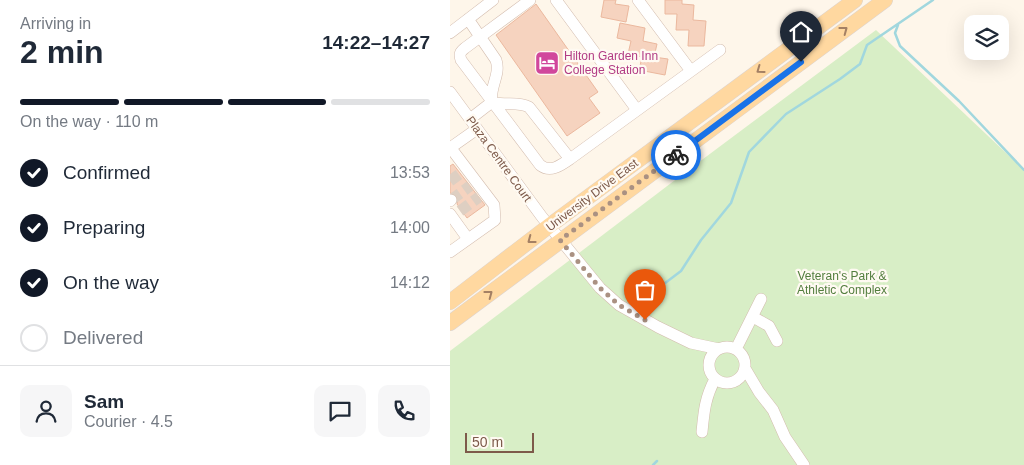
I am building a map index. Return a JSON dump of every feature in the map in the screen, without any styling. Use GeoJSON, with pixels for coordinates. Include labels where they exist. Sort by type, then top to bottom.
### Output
{"type":"FeatureCollection","features":[{"type":"Feature","properties":{"kind":"main road","name":"University Drive East"},"geometry":{"type":"LineString","coordinates":[[450,302],[549,226],[855,0]]}},
{"type":"Feature","properties":{"kind":"main road","name":"University Drive East"},"geometry":{"type":"LineString","coordinates":[[450,323],[885,0]]}},
{"type":"Feature","properties":{"kind":"street"},"geometry":{"type":"LineString","coordinates":[[452,28],[468,19],[493,0]]}},
{"type":"Feature","properties":{"kind":"street"},"geometry":{"type":"LineString","coordinates":[[530,0],[461,51],[460,56],[492,102],[544,168],[555,168],[570,159],[720,50]]}},
{"type":"Feature","properties":{"kind":"street"},"geometry":{"type":"LineString","coordinates":[[556,0],[638,110]]}},
{"type":"Feature","properties":{"kind":"street"},"geometry":{"type":"LineString","coordinates":[[638,0],[691,71]]}},
{"type":"Feature","properties":{"kind":"street"},"geometry":{"type":"LineString","coordinates":[[468,19],[496,60],[498,67],[492,88],[492,102]]}},
{"type":"Feature","properties":{"kind":"street","name":"Plaza Centre Court"},"geometry":{"type":"LineString","coordinates":[[450,92],[549,226],[594,282],[619,305],[691,343]]}},
{"type":"Feature","properties":{"kind":"street"},"geometry":{"type":"LineString","coordinates":[[470,119],[492,102],[508,105],[523,104],[529,107],[570,159]]}},
{"type":"Feature","properties":{"kind":"street"},"geometry":{"type":"LineString","coordinates":[[450,252],[495,220],[494,205],[482,195],[450,148],[477,129]]}},
{"type":"Feature","properties":{"kind":"street"},"geometry":{"type":"LineString","coordinates":[[454,214],[468,239]]}},
{"type":"Feature","properties":{"kind":"street"},"geometry":{"type":"LineString","coordinates":[[736,349],[761,299]]}},
{"type":"Feature","properties":{"kind":"street"},"geometry":{"type":"LineString","coordinates":[[752,317],[769,326],[777,341]]}},
{"type":"Feature","properties":{"kind":"street"},"geometry":{"type":"LineString","coordinates":[[691,343],[719,349],[731,347],[736,349],[744,358],[746,370],[759,392],[773,410],[785,437],[804,465]]}},
{"type":"Feature","properties":{"kind":"street"},"geometry":{"type":"LineString","coordinates":[[691,343],[709,363]]}},
{"type":"Feature","properties":{"kind":"street"},"geometry":{"type":"LineString","coordinates":[[719,349],[710,358],[709,363],[709,369],[715,379],[726,384],[733,383],[743,376],[746,370]]}},
{"type":"Feature","properties":{"kind":"street"},"geometry":{"type":"LineString","coordinates":[[702,432],[704,406],[715,379]]}},
{"type":"Feature","properties":{"kind":"street"},"geometry":{"type":"LineString","coordinates":[[733,383],[759,392]]}},
{"type":"Feature","properties":{"kind":"green space","name":"Veteran's Park & Athletic Complex"},"geometry":{"type":"Polygon","coordinates":[[[876,30],[1024,170],[1024,465],[450,465],[450,351],[876,30]]]}},
{"type":"Feature","properties":{"kind":"building"},"geometry":{"type":"Polygon","coordinates":[[[604,0],[616,0],[615,4],[629,6],[626,22],[601,17],[604,0]]]}},
{"type":"Feature","properties":{"kind":"building"},"geometry":{"type":"Polygon","coordinates":[[[665,0],[682,0],[682,4],[694,5],[693,20],[706,21],[704,46],[688,46],[689,30],[676,30],[677,14],[665,14],[665,0]]]}},
{"type":"Feature","properties":{"kind":"building","name":"Hilton Garden Inn College Station"},"geometry":{"type":"Polygon","coordinates":[[[536,4],[598,92],[589,98],[600,113],[567,136],[496,35],[536,4]]]}},
{"type":"Feature","properties":{"kind":"building"},"geometry":{"type":"Polygon","coordinates":[[[620,23],[645,28],[643,41],[657,44],[654,57],[668,59],[665,75],[639,70],[642,57],[628,54],[631,41],[617,38],[620,23]]]}},
{"type":"Feature","properties":{"kind":"building"},"geometry":{"type":"Polygon","coordinates":[[[453,164],[485,205],[467,218],[457,204],[457,195],[450,193],[450,166],[453,164]]]}},
{"type":"Feature","properties":{"kind":"waterway"},"geometry":{"type":"LineString","coordinates":[[644,299],[681,271],[701,240],[731,203],[749,152],[786,114],[860,64],[867,45],[933,0]]}},
{"type":"Feature","properties":{"kind":"waterway"},"geometry":{"type":"LineString","coordinates":[[898,25],[895,33],[900,46],[959,101],[1024,170]]}},
{"type":"Feature","properties":{"kind":"waterway"},"geometry":{"type":"LineString","coordinates":[[653,465],[657,461]]}},
{"type":"Feature","properties":{"kind":"tunnel"},"geometry":{"type":"LineString","coordinates":[[450,181],[461,173]]}},
{"type":"Feature","properties":{"kind":"tunnel"},"geometry":{"type":"LineString","coordinates":[[451,200],[470,186]]}},
{"type":"Feature","properties":{"kind":"tunnel"},"geometry":{"type":"LineString","coordinates":[[460,211],[479,197]]}},
{"type":"Feature","properties":{"kind":"way so far"},"geometry":{"type":"LineString","coordinates":[[645,320],[619,305],[600,288],[560,240],[676,155]]}},
{"type":"Feature","properties":{"kind":"place","name":"Hilton Garden Inn College Station"},"geometry":{"type":"Point","coordinates":[547,63]}},
{"type":"Feature","properties":{"kind":"route"},"geometry":{"type":"LineString","coordinates":[[676,155],[801,62]]}}]}
